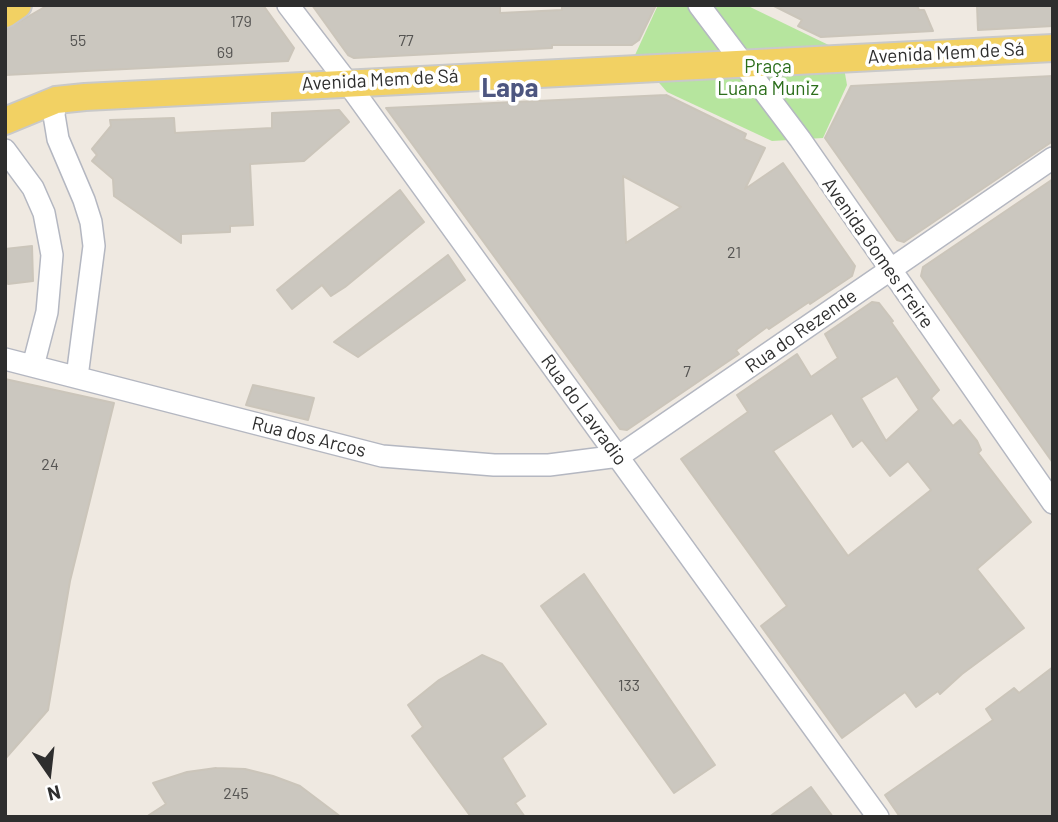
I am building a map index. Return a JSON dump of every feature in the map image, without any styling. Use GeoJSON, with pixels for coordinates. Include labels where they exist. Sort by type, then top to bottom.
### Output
{"type":"FeatureCollection","features":[{"type":"Feature","properties":{"kind":"main road"},"geometry":{"type":"LineString","coordinates":[[5,14],[18,5]]}},
{"type":"Feature","properties":{"kind":"main road","name":"Avenida Mem de Sá"},"geometry":{"type":"LineString","coordinates":[[5,121],[56,100],[347,82],[1053,48]]}},
{"type":"Feature","properties":{"kind":"street","name":"Rua do Lavradio"},"geometry":{"type":"LineString","coordinates":[[288,5],[347,82],[878,817]]}},
{"type":"Feature","properties":{"kind":"street","name":"Avenida Gomes Freire"},"geometry":{"type":"LineString","coordinates":[[699,5],[800,139],[1053,503]]}},
{"type":"Feature","properties":{"kind":"street"},"geometry":{"type":"LineString","coordinates":[[56,100],[54,115],[58,139],[88,211],[94,246],[77,377]]}},
{"type":"Feature","properties":{"kind":"street"},"geometry":{"type":"LineString","coordinates":[[5,150],[33,188],[44,213],[52,255],[47,312],[33,366]]}},
{"type":"Feature","properties":{"kind":"street","name":"Rua do Rezende"},"geometry":{"type":"LineString","coordinates":[[618,456],[1053,158]]}},
{"type":"Feature","properties":{"kind":"street","name":"Rua dos Arcos"},"geometry":{"type":"LineString","coordinates":[[5,359],[382,456],[494,465],[549,466],[618,456]]}},
{"type":"Feature","properties":{"kind":"green space","name":"Praça Luana Muniz"},"geometry":{"type":"Polygon","coordinates":[[[658,5],[746,5],[841,51],[847,85],[823,138],[772,141],[667,92],[635,55],[658,5]]]}},
{"type":"Feature","properties":{"kind":"building"},"geometry":{"type":"Polygon","coordinates":[[[48,5],[263,5],[294,48],[288,61],[5,75],[5,30],[48,5]]]}},
{"type":"Feature","properties":{"kind":"building"},"geometry":{"type":"Polygon","coordinates":[[[312,5],[500,5],[500,13],[562,10],[562,5],[656,5],[639,40],[632,45],[552,45],[552,48],[354,58],[348,55],[312,5]]]}},
{"type":"Feature","properties":{"kind":"building"},"geometry":{"type":"Polygon","coordinates":[[[772,5],[917,5],[919,10],[924,10],[933,31],[821,37],[798,26],[802,20],[772,5]]]}},
{"type":"Feature","properties":{"kind":"building"},"geometry":{"type":"Polygon","coordinates":[[[977,5],[1053,5],[1053,26],[978,30],[977,5]]]}},
{"type":"Feature","properties":{"kind":"building"},"geometry":{"type":"Polygon","coordinates":[[[1053,76],[1053,141],[904,242],[897,240],[825,138],[851,86],[1053,76]]]}},
{"type":"Feature","properties":{"kind":"building"},"geometry":{"type":"Polygon","coordinates":[[[666,95],[746,134],[744,139],[765,148],[745,189],[783,163],[855,266],[852,276],[769,329],[767,327],[736,350],[739,354],[627,430],[620,429],[386,108],[666,95]],[[623,176],[626,243],[681,207],[623,176]]]}},
{"type":"Feature","properties":{"kind":"building"},"geometry":{"type":"Polygon","coordinates":[[[339,110],[349,122],[304,161],[250,164],[253,225],[230,226],[230,232],[181,234],[181,243],[114,196],[113,179],[92,161],[97,155],[92,149],[111,126],[110,120],[174,118],[175,133],[272,128],[272,113],[339,110]]]}},
{"type":"Feature","properties":{"kind":"building"},"geometry":{"type":"Polygon","coordinates":[[[1053,179],[1053,463],[921,276],[923,267],[1053,179]]]}},
{"type":"Feature","properties":{"kind":"building"},"geometry":{"type":"Polygon","coordinates":[[[400,190],[424,222],[345,287],[331,296],[322,285],[292,309],[277,290],[400,190]]]}},
{"type":"Feature","properties":{"kind":"building"},"geometry":{"type":"Polygon","coordinates":[[[32,246],[33,281],[8,284],[5,249],[32,246]]]}},
{"type":"Feature","properties":{"kind":"building"},"geometry":{"type":"Polygon","coordinates":[[[448,255],[465,280],[358,357],[334,342],[448,255]]]}},
{"type":"Feature","properties":{"kind":"building"},"geometry":{"type":"Polygon","coordinates":[[[872,302],[879,303],[939,390],[931,398],[953,426],[960,420],[977,441],[981,450],[978,453],[1031,522],[977,569],[1024,628],[962,674],[940,694],[938,691],[916,707],[905,692],[842,738],[761,626],[787,606],[681,459],[748,412],[737,395],[797,354],[811,377],[838,358],[825,334],[872,302]],[[897,376],[861,398],[886,441],[919,410],[897,376]],[[832,413],[773,451],[848,556],[931,490],[908,461],[890,476],[862,440],[853,447],[832,413]]]}},
{"type":"Feature","properties":{"kind":"building"},"geometry":{"type":"Polygon","coordinates":[[[5,379],[114,403],[70,581],[48,710],[5,759],[5,379]]]}},
{"type":"Feature","properties":{"kind":"building"},"geometry":{"type":"Polygon","coordinates":[[[253,385],[314,398],[308,420],[246,405],[253,385]]]}},
{"type":"Feature","properties":{"kind":"building"},"geometry":{"type":"Polygon","coordinates":[[[584,574],[715,765],[674,793],[541,606],[584,574]]]}},
{"type":"Feature","properties":{"kind":"building"},"geometry":{"type":"Polygon","coordinates":[[[482,655],[502,664],[546,724],[502,758],[525,796],[515,803],[525,817],[471,817],[412,736],[423,727],[408,705],[439,680],[482,655]]]}},
{"type":"Feature","properties":{"kind":"building"},"geometry":{"type":"Polygon","coordinates":[[[1053,667],[1053,817],[900,817],[885,795],[993,720],[986,709],[1014,688],[1019,693],[1053,667]]]}},
{"type":"Feature","properties":{"kind":"building"},"geometry":{"type":"Polygon","coordinates":[[[216,768],[245,769],[300,786],[341,817],[146,817],[166,804],[153,783],[187,772],[216,768]]]}},
{"type":"Feature","properties":{"kind":"building"},"geometry":{"type":"Polygon","coordinates":[[[811,787],[833,817],[769,817],[811,787]]]}},
{"type":"Feature","properties":{"kind":"district","name":"Lapa"},"geometry":{"type":"Point","coordinates":[510,88]}}]}
